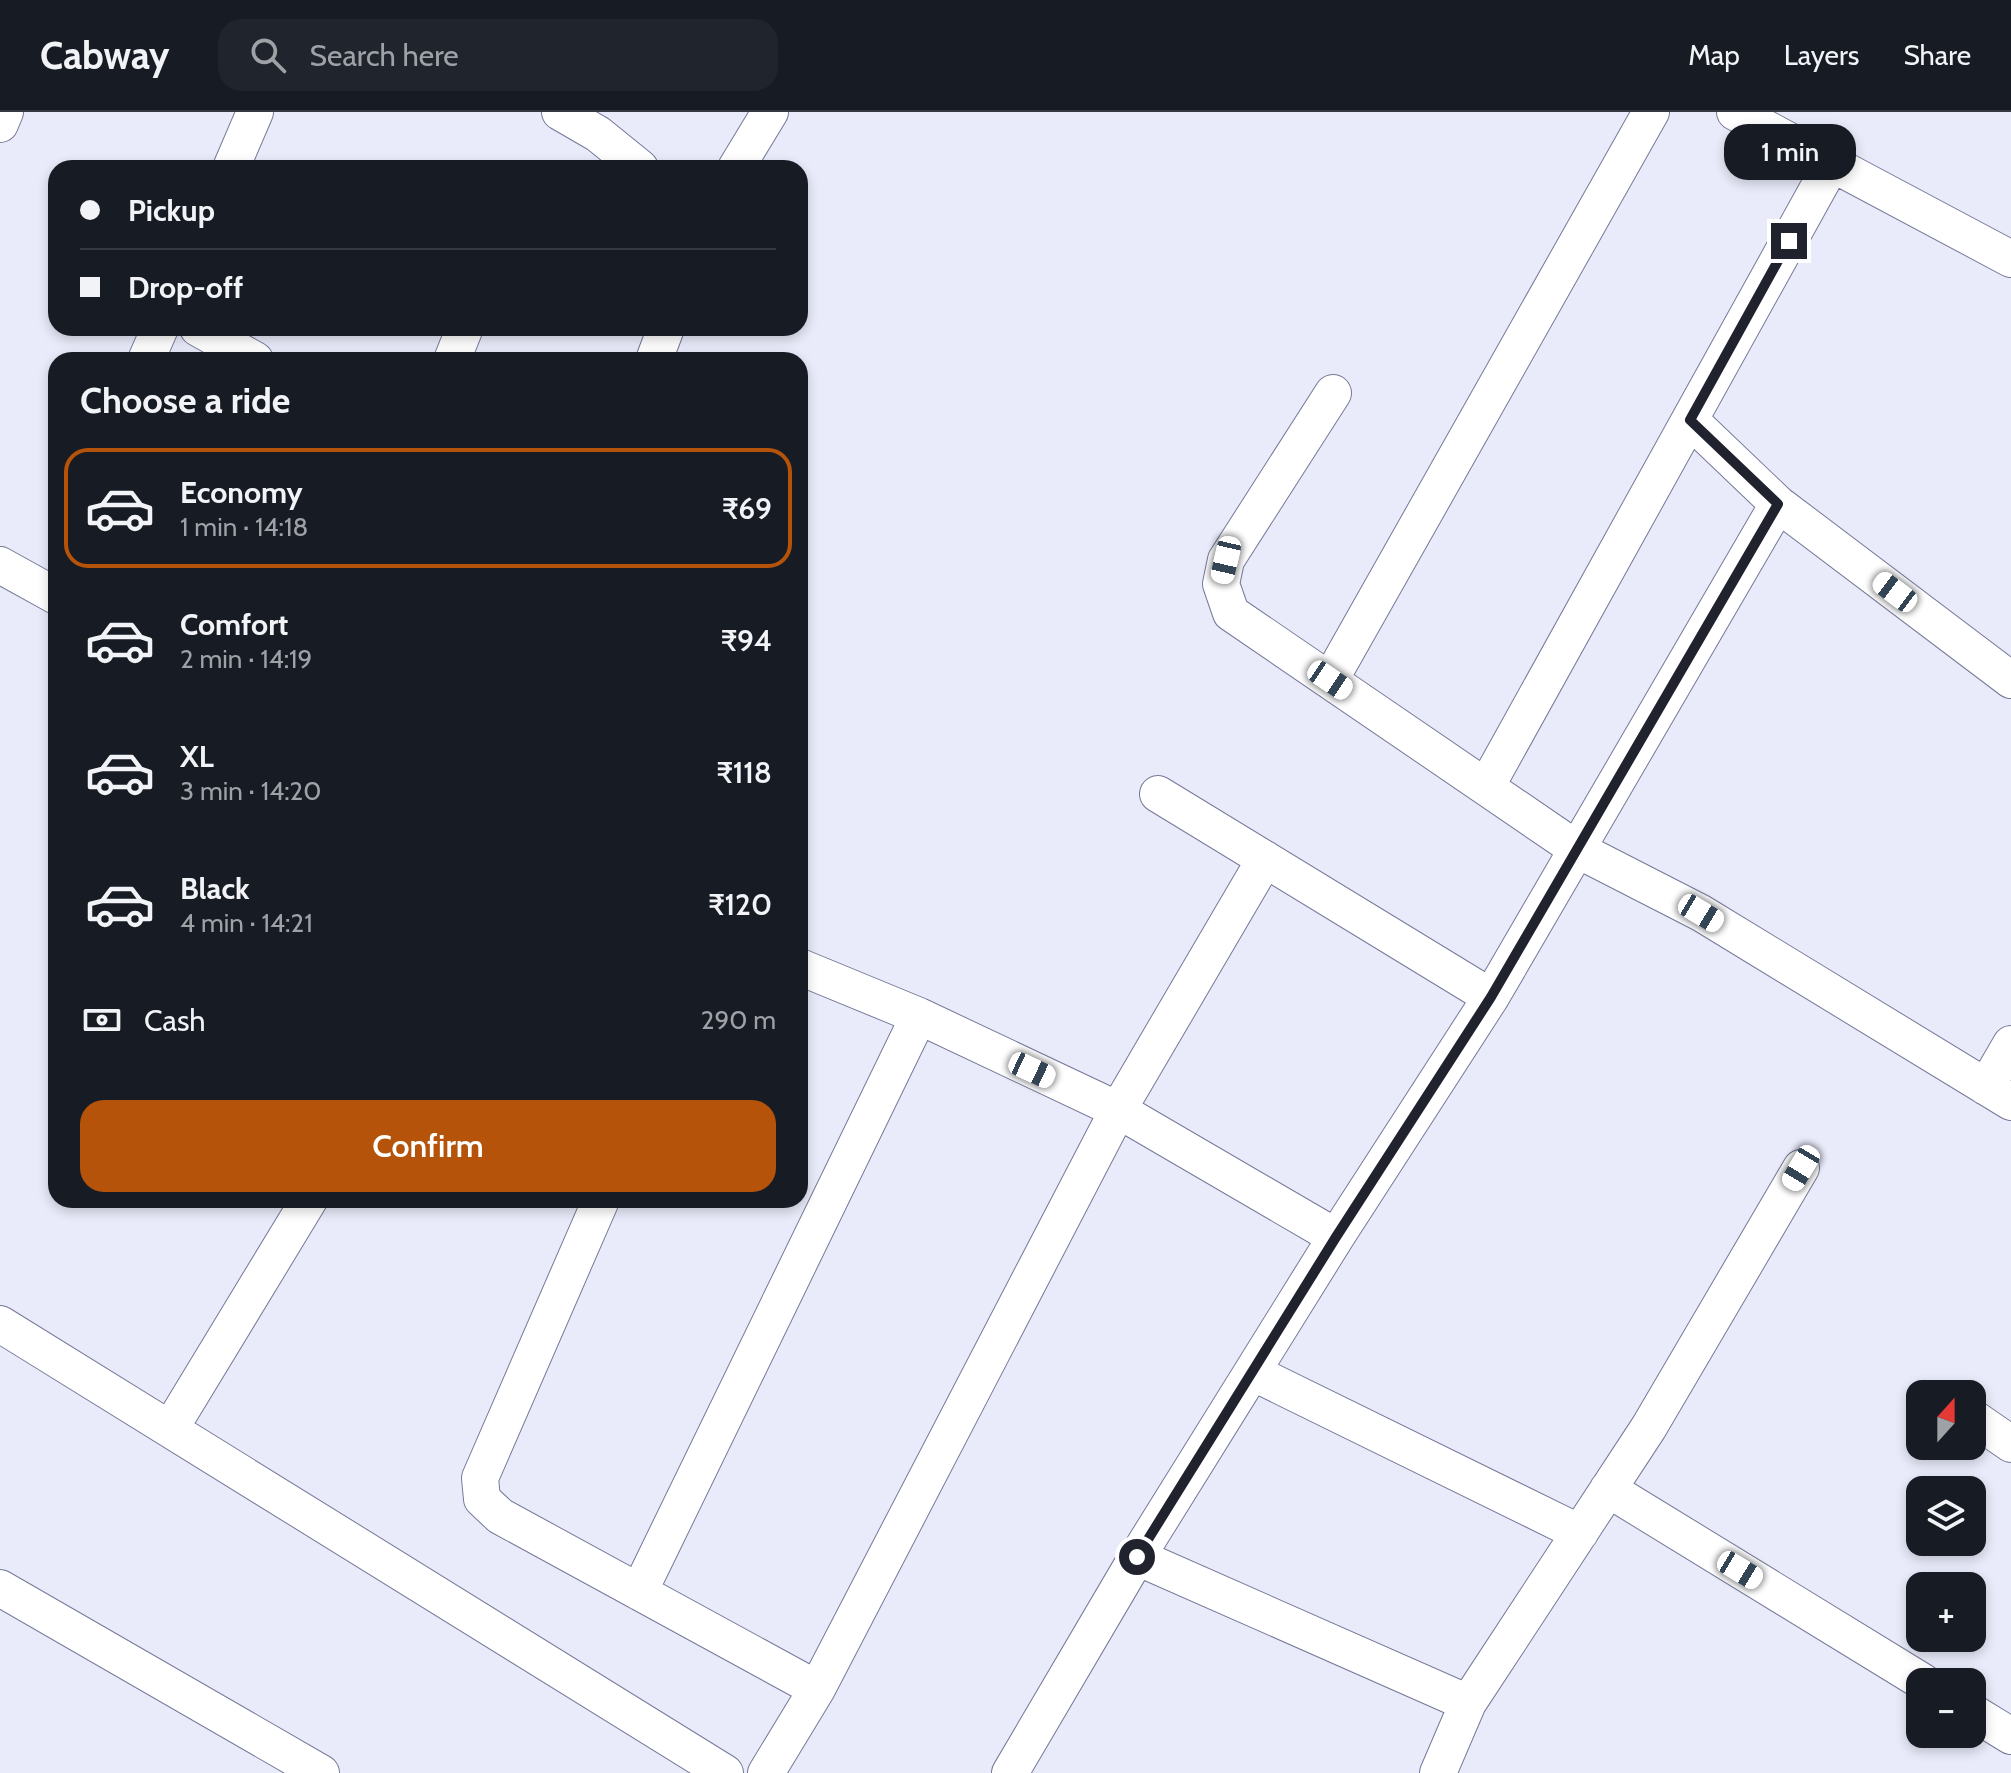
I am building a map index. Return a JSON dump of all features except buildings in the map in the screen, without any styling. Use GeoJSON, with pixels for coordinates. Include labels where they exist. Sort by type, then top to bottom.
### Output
{"type":"FeatureCollection","features":[{"type":"Feature","properties":{"kind":"street"},"geometry":{"type":"LineString","coordinates":[[0,124],[5,112]]}},
{"type":"Feature","properties":{"kind":"street"},"geometry":{"type":"LineString","coordinates":[[234,160],[255,112]]}},
{"type":"Feature","properties":{"kind":"street"},"geometry":{"type":"LineString","coordinates":[[560,112],[598,134],[630,160]]}},
{"type":"Feature","properties":{"kind":"street"},"geometry":{"type":"LineString","coordinates":[[741,160],[770,112]]}},
{"type":"Feature","properties":{"kind":"street"},"geometry":{"type":"LineString","coordinates":[[1330,680],[1651,112]]}},
{"type":"Feature","properties":{"kind":"street"},"geometry":{"type":"LineString","coordinates":[[1735,112],[2011,259]]}},
{"type":"Feature","properties":{"kind":"street"},"geometry":{"type":"LineString","coordinates":[[1486,787],[1831,165]]}},
{"type":"Feature","properties":{"kind":"street"},"geometry":{"type":"LineString","coordinates":[[212,336],[241,352]]}},
{"type":"Feature","properties":{"kind":"street"},"geometry":{"type":"LineString","coordinates":[[1333,393],[1226,560],[1221,584],[1231,613],[1578,850],[1701,913],[1999,1095],[2011,1044]]}},
{"type":"Feature","properties":{"kind":"street"},"geometry":{"type":"LineString","coordinates":[[1690,420],[1778,504],[2011,680]]}},
{"type":"Feature","properties":{"kind":"street"},"geometry":{"type":"LineString","coordinates":[[1010,1773],[1137,1557],[1336,1237],[1491,997],[1778,504]]}},
{"type":"Feature","properties":{"kind":"street"},"geometry":{"type":"LineString","coordinates":[[0,565],[48,583]]}},
{"type":"Feature","properties":{"kind":"street"},"geometry":{"type":"LineString","coordinates":[[1158,794],[1491,997]]}},
{"type":"Feature","properties":{"kind":"street"},"geometry":{"type":"LineString","coordinates":[[766,1773],[817,1689],[1118,1110],[1265,859]]}},
{"type":"Feature","properties":{"kind":"street"},"geometry":{"type":"LineString","coordinates":[[808,970],[919,1016],[1118,1110],[1336,1237]]}},
{"type":"Feature","properties":{"kind":"street"},"geometry":{"type":"LineString","coordinates":[[639,1592],[919,1016]]}},
{"type":"Feature","properties":{"kind":"street"},"geometry":{"type":"LineString","coordinates":[[1438,1773],[1468,1703],[1649,1427],[1801,1168]]}},
{"type":"Feature","properties":{"kind":"street"},"geometry":{"type":"LineString","coordinates":[[170,1429],[304,1208]]}},
{"type":"Feature","properties":{"kind":"street"},"geometry":{"type":"LineString","coordinates":[[598,1208],[480,1478],[482,1499],[500,1516],[817,1689]]}},
{"type":"Feature","properties":{"kind":"street"},"geometry":{"type":"LineString","coordinates":[[0,1324],[725,1773]]}},
{"type":"Feature","properties":{"kind":"street"},"geometry":{"type":"LineString","coordinates":[[1252,1372],[1580,1533]]}},
{"type":"Feature","properties":{"kind":"street"},"geometry":{"type":"LineString","coordinates":[[1986,1427],[2011,1444]]}},
{"type":"Feature","properties":{"kind":"street"},"geometry":{"type":"LineString","coordinates":[[1608,1489],[1906,1672]]}},
{"type":"Feature","properties":{"kind":"street"},"geometry":{"type":"LineString","coordinates":[[1137,1557],[1468,1703]]}},
{"type":"Feature","properties":{"kind":"street"},"geometry":{"type":"LineString","coordinates":[[0,1588],[321,1773]]}},
{"type":"Feature","properties":{"kind":"street"},"geometry":{"type":"LineString","coordinates":[[1986,1721],[2011,1736]]}},
{"type":"Feature","properties":{"kind":"route"},"geometry":{"type":"LineString","coordinates":[[1137,1557],[1336,1237],[1491,997],[1778,504],[1690,420],[1789,241]]}}]}
